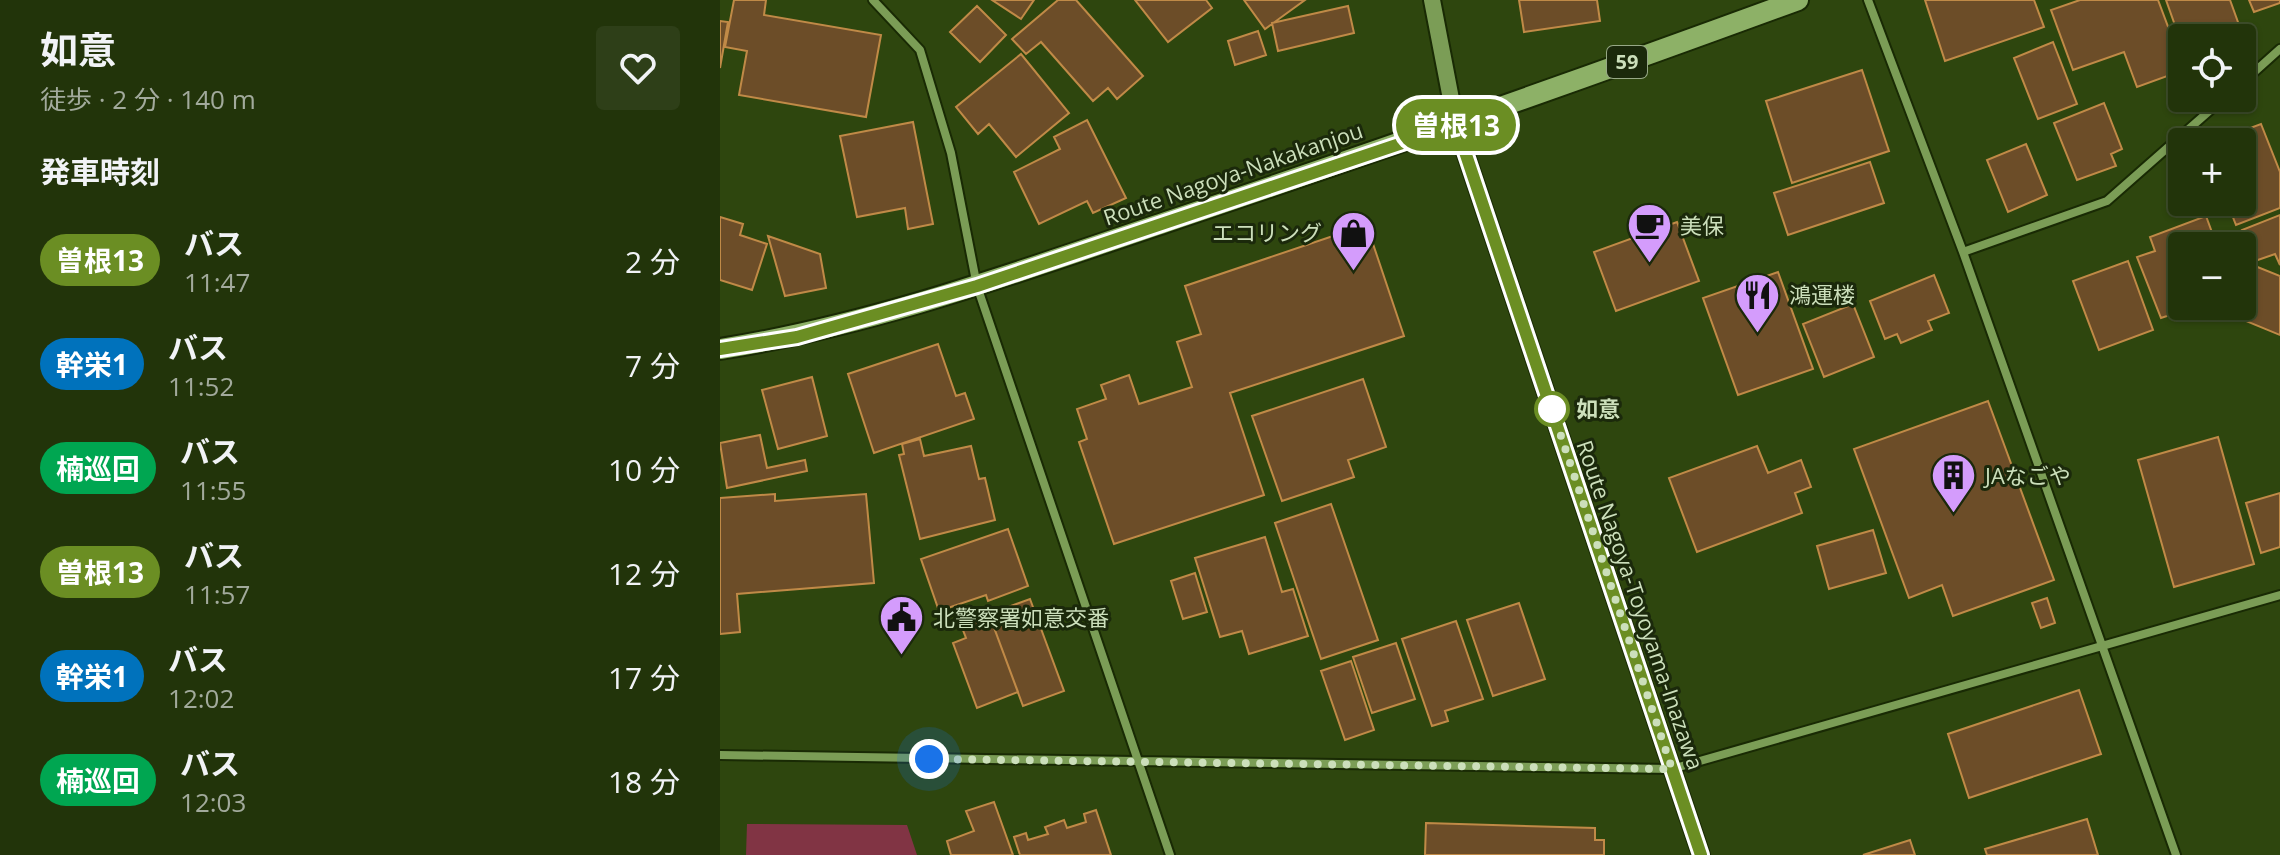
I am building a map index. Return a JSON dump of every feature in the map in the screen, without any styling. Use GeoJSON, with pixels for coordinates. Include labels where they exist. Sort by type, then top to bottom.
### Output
{"type":"FeatureCollection","features":[{"type":"Feature","properties":{"kind":"main road","name":"Route Nagoya-Toyoyama-Inazawa"},"geometry":{"type":"LineString","coordinates":[[1432,0],[1456,125],[1701,855]]}},
{"type":"Feature","properties":{"kind":"main road","name":"Route Nagoya-Nakakanjou"},"geometry":{"type":"LineString","coordinates":[[720,349],[797,337],[977,286],[1456,125],[1798,0]]}},
{"type":"Feature","properties":{"kind":"street"},"geometry":{"type":"LineString","coordinates":[[873,0],[920,50],[951,153],[977,286],[1170,855]]}},
{"type":"Feature","properties":{"kind":"street"},"geometry":{"type":"LineString","coordinates":[[1868,0],[1963,252],[2176,855]]}},
{"type":"Feature","properties":{"kind":"street"},"geometry":{"type":"LineString","coordinates":[[2256,70],[2280,49]]}},
{"type":"Feature","properties":{"kind":"street"},"geometry":{"type":"LineString","coordinates":[[1963,252],[2107,201],[2208,112]]}},
{"type":"Feature","properties":{"kind":"street"},"geometry":{"type":"LineString","coordinates":[[720,755],[1672,769],[2103,643],[2280,595]]}},
{"type":"Feature","properties":{"kind":"shaded area"},"geometry":{"type":"Polygon","coordinates":[[[747,824],[907,825],[917,855],[746,855],[747,824]]]}},
{"type":"Feature","properties":{"kind":"building"},"geometry":{"type":"Polygon","coordinates":[[[734,0],[766,0],[764,15],[881,35],[866,117],[739,95],[747,51],[725,47],[734,0]]]}},
{"type":"Feature","properties":{"kind":"building"},"geometry":{"type":"Polygon","coordinates":[[[992,0],[1034,0],[1021,19],[992,0]]]}},
{"type":"Feature","properties":{"kind":"building"},"geometry":{"type":"Polygon","coordinates":[[[1058,0],[1076,0],[1143,76],[1117,99],[1108,88],[1093,101],[1041,42],[1026,54],[1012,39],[1058,0]]]}},
{"type":"Feature","properties":{"kind":"building"},"geometry":{"type":"Polygon","coordinates":[[[1135,0],[1206,0],[1212,8],[1168,42],[1135,0]]]}},
{"type":"Feature","properties":{"kind":"building"},"geometry":{"type":"Polygon","coordinates":[[[1244,0],[1305,0],[1265,29],[1244,0]]]}},
{"type":"Feature","properties":{"kind":"building"},"geometry":{"type":"Polygon","coordinates":[[[1519,0],[1597,0],[1600,21],[1524,32],[1519,0]]]}},
{"type":"Feature","properties":{"kind":"building"},"geometry":{"type":"Polygon","coordinates":[[[1925,0],[2034,0],[2044,27],[1945,61],[1925,0]]]}},
{"type":"Feature","properties":{"kind":"building"},"geometry":{"type":"Polygon","coordinates":[[[2080,0],[2158,0],[2168,27],[2168,76],[2137,87],[2124,52],[2073,70],[2051,10],[2080,0]]]}},
{"type":"Feature","properties":{"kind":"building"},"geometry":{"type":"Polygon","coordinates":[[[2166,0],[2230,0],[2239,24],[2175,24],[2166,0]]]}},
{"type":"Feature","properties":{"kind":"building"},"geometry":{"type":"Polygon","coordinates":[[[2249,0],[2280,0],[2280,3],[2254,12],[2249,0]]]}},
{"type":"Feature","properties":{"kind":"building"},"geometry":{"type":"Polygon","coordinates":[[[977,6],[1006,35],[980,62],[950,32],[977,6]]]}},
{"type":"Feature","properties":{"kind":"building"},"geometry":{"type":"Polygon","coordinates":[[[1348,6],[1354,33],[1278,51],[1272,23],[1348,6]]]}},
{"type":"Feature","properties":{"kind":"building"},"geometry":{"type":"Polygon","coordinates":[[[720,21],[728,22],[720,68],[720,21]]]}},
{"type":"Feature","properties":{"kind":"building"},"geometry":{"type":"Polygon","coordinates":[[[1258,31],[1266,55],[1235,65],[1228,41],[1258,31]]]}},
{"type":"Feature","properties":{"kind":"building"},"geometry":{"type":"Polygon","coordinates":[[[2053,42],[2077,104],[2038,119],[2014,58],[2053,42]]]}},
{"type":"Feature","properties":{"kind":"building"},"geometry":{"type":"Polygon","coordinates":[[[1021,54],[1069,113],[1016,157],[989,124],[978,134],[956,107],[1021,54]]]}},
{"type":"Feature","properties":{"kind":"building"},"geometry":{"type":"Polygon","coordinates":[[[1862,70],[1889,151],[1792,183],[1766,101],[1862,70]]]}},
{"type":"Feature","properties":{"kind":"building"},"geometry":{"type":"Polygon","coordinates":[[[2104,103],[2122,149],[2111,154],[2116,166],[2077,180],[2054,123],[2104,103]]]}},
{"type":"Feature","properties":{"kind":"building"},"geometry":{"type":"Polygon","coordinates":[[[1087,120],[1126,198],[1093,213],[1087,201],[1039,224],[1014,172],[1060,149],[1054,137],[1087,120]]]}},
{"type":"Feature","properties":{"kind":"building"},"geometry":{"type":"Polygon","coordinates":[[[913,122],[933,224],[908,229],[905,208],[857,217],[840,136],[913,122]]]}},
{"type":"Feature","properties":{"kind":"building"},"geometry":{"type":"Polygon","coordinates":[[[2261,124],[2280,172],[2280,208],[2236,225],[2232,216],[2256,216],[2256,128],[2250,128],[2261,124]]]}},
{"type":"Feature","properties":{"kind":"building"},"geometry":{"type":"Polygon","coordinates":[[[2026,144],[2047,195],[2008,212],[1987,160],[2026,144]]]}},
{"type":"Feature","properties":{"kind":"building"},"geometry":{"type":"Polygon","coordinates":[[[1870,162],[1884,203],[1788,235],[1774,193],[1870,162]]]}},
{"type":"Feature","properties":{"kind":"building"},"geometry":{"type":"Polygon","coordinates":[[[2280,215],[2280,265],[2275,254],[2256,261],[2256,232],[2242,230],[2280,215]]]}},
{"type":"Feature","properties":{"kind":"building"},"geometry":{"type":"Polygon","coordinates":[[[2206,216],[2212,232],[2168,232],[2168,316],[2161,318],[2137,257],[2155,251],[2150,237],[2206,216]]]}},
{"type":"Feature","properties":{"kind":"building"},"geometry":{"type":"Polygon","coordinates":[[[720,217],[743,224],[740,235],[767,244],[752,290],[720,280],[720,217]]]}},
{"type":"Feature","properties":{"kind":"building"},"geometry":{"type":"Polygon","coordinates":[[[1677,222],[1699,281],[1616,311],[1594,252],[1677,222]]]}},
{"type":"Feature","properties":{"kind":"building"},"geometry":{"type":"Polygon","coordinates":[[[1368,229],[1404,336],[1230,393],[1264,495],[1114,544],[1079,442],[1087,439],[1077,409],[1106,399],[1101,385],[1129,375],[1139,404],[1192,387],[1177,342],[1201,334],[1185,286],[1333,236],[1335,240],[1368,229]]]}},
{"type":"Feature","properties":{"kind":"building"},"geometry":{"type":"Polygon","coordinates":[[[768,236],[820,254],[826,288],[785,296],[768,236]]]}},
{"type":"Feature","properties":{"kind":"building"},"geometry":{"type":"Polygon","coordinates":[[[2128,261],[2153,330],[2099,350],[2073,281],[2128,261]]]}},
{"type":"Feature","properties":{"kind":"building"},"geometry":{"type":"Polygon","coordinates":[[[2256,266],[2280,276],[2280,335],[2244,320],[2256,320],[2256,266]]]}},
{"type":"Feature","properties":{"kind":"building","name":"鴻運楼"},"geometry":{"type":"Polygon","coordinates":[[[1778,272],[1813,369],[1738,395],[1703,298],[1778,272]]]}},
{"type":"Feature","properties":{"kind":"building"},"geometry":{"type":"Polygon","coordinates":[[[1934,275],[1949,313],[1928,321],[1932,330],[1901,343],[1897,334],[1885,339],[1870,301],[1934,275]]]}},
{"type":"Feature","properties":{"kind":"building"},"geometry":{"type":"Polygon","coordinates":[[[1853,304],[1874,357],[1824,377],[1803,324],[1853,304]]]}},
{"type":"Feature","properties":{"kind":"building"},"geometry":{"type":"Polygon","coordinates":[[[938,344],[956,396],[965,393],[974,419],[874,453],[848,374],[938,344]]]}},
{"type":"Feature","properties":{"kind":"building"},"geometry":{"type":"Polygon","coordinates":[[[812,377],[827,436],[778,449],[762,390],[812,377]]]}},
{"type":"Feature","properties":{"kind":"building"},"geometry":{"type":"Polygon","coordinates":[[[1363,379],[1386,447],[1348,460],[1354,477],[1282,501],[1252,416],[1363,379]]]}},
{"type":"Feature","properties":{"kind":"building","name":"JAなごや"},"geometry":{"type":"Polygon","coordinates":[[[1988,401],[2054,580],[1953,616],[1942,585],[1909,598],[1854,449],[1988,401]]]}},
{"type":"Feature","properties":{"kind":"building"},"geometry":{"type":"Polygon","coordinates":[[[760,435],[767,468],[805,460],[807,471],[727,488],[720,443],[760,435]]]}},
{"type":"Feature","properties":{"kind":"building"},"geometry":{"type":"Polygon","coordinates":[[[2218,437],[2254,564],[2174,587],[2138,460],[2218,437]]]}},
{"type":"Feature","properties":{"kind":"building"},"geometry":{"type":"Polygon","coordinates":[[[920,439],[924,456],[971,446],[979,479],[985,478],[995,520],[920,539],[899,455],[904,454],[902,444],[920,439]]]}},
{"type":"Feature","properties":{"kind":"building"},"geometry":{"type":"Polygon","coordinates":[[[1757,446],[1768,473],[1801,460],[1811,487],[1795,493],[1802,513],[1697,552],[1669,478],[1757,446]]]}},
{"type":"Feature","properties":{"kind":"building"},"geometry":{"type":"Polygon","coordinates":[[[2280,493],[2280,547],[2261,553],[2246,503],[2280,493]]]}},
{"type":"Feature","properties":{"kind":"building"},"geometry":{"type":"Polygon","coordinates":[[[775,494],[775,501],[866,494],[874,583],[737,594],[740,632],[720,634],[720,498],[775,494]]]}},
{"type":"Feature","properties":{"kind":"building"},"geometry":{"type":"Polygon","coordinates":[[[1331,504],[1378,640],[1321,659],[1275,523],[1331,504]]]}},
{"type":"Feature","properties":{"kind":"building"},"geometry":{"type":"Polygon","coordinates":[[[1008,529],[1028,586],[988,601],[986,595],[939,611],[921,559],[1008,529]]]}},
{"type":"Feature","properties":{"kind":"building"},"geometry":{"type":"Polygon","coordinates":[[[1873,530],[1886,573],[1829,589],[1817,546],[1873,530]]]}},
{"type":"Feature","properties":{"kind":"building"},"geometry":{"type":"Polygon","coordinates":[[[1265,537],[1282,592],[1293,589],[1308,636],[1249,654],[1242,631],[1220,637],[1195,558],[1265,537]]]}},
{"type":"Feature","properties":{"kind":"building"},"geometry":{"type":"Polygon","coordinates":[[[1195,573],[1207,612],[1183,619],[1171,581],[1195,573]]]}},
{"type":"Feature","properties":{"kind":"building"},"geometry":{"type":"Polygon","coordinates":[[[2047,598],[2055,623],[2041,628],[2032,603],[2047,598]]]}},
{"type":"Feature","properties":{"kind":"building"},"geometry":{"type":"Polygon","coordinates":[[[1030,599],[1064,691],[1023,706],[989,614],[1030,599]]]}},
{"type":"Feature","properties":{"kind":"building"},"geometry":{"type":"Polygon","coordinates":[[[1519,603],[1545,679],[1493,696],[1467,620],[1519,603]]]}},
{"type":"Feature","properties":{"kind":"building"},"geometry":{"type":"Polygon","coordinates":[[[989,614],[1018,692],[977,708],[953,643],[966,638],[961,625],[989,614]]]}},
{"type":"Feature","properties":{"kind":"building"},"geometry":{"type":"Polygon","coordinates":[[[1456,621],[1483,699],[1445,711],[1448,721],[1432,726],[1402,639],[1456,621]]]}},
{"type":"Feature","properties":{"kind":"building"},"geometry":{"type":"Polygon","coordinates":[[[1396,643],[1415,699],[1372,713],[1353,657],[1396,643]]]}},
{"type":"Feature","properties":{"kind":"building"},"geometry":{"type":"Polygon","coordinates":[[[1351,661],[1374,730],[1345,740],[1321,671],[1351,661]]]}},
{"type":"Feature","properties":{"kind":"building"},"geometry":{"type":"Polygon","coordinates":[[[2079,690],[2101,754],[1969,798],[1948,734],[2079,690]]]}},
{"type":"Feature","properties":{"kind":"building"},"geometry":{"type":"Polygon","coordinates":[[[994,802],[1013,855],[951,855],[947,841],[974,831],[966,811],[994,802]]]}},
{"type":"Feature","properties":{"kind":"building"},"geometry":{"type":"Polygon","coordinates":[[[1096,810],[1111,855],[1020,855],[1014,837],[1026,833],[1028,840],[1048,834],[1045,827],[1064,820],[1067,828],[1086,822],[1084,814],[1096,810]]]}},
{"type":"Feature","properties":{"kind":"building"},"geometry":{"type":"Polygon","coordinates":[[[2087,819],[2098,855],[1987,855],[1985,849],[2087,819]]]}},
{"type":"Feature","properties":{"kind":"building"},"geometry":{"type":"Polygon","coordinates":[[[1426,823],[1595,828],[1595,840],[1604,840],[1604,855],[1425,855],[1426,823]]]}},
{"type":"Feature","properties":{"kind":"building"},"geometry":{"type":"Polygon","coordinates":[[[1910,840],[1915,855],[1863,855],[1910,840]]]}},
{"type":"Feature","properties":{"kind":"bus line","name":"曽根13"},"geometry":{"type":"LineString","coordinates":[[720,349],[797,337],[977,286],[1456,125],[1701,855]]}},
{"type":"Feature","properties":{"kind":"place","name":"美保"},"geometry":{"type":"Point","coordinates":[1649,265]}},
{"type":"Feature","properties":{"kind":"place","name":"エコリング"},"geometry":{"type":"Point","coordinates":[1353,272]}},
{"type":"Feature","properties":{"kind":"place","name":"鴻運楼"},"geometry":{"type":"Point","coordinates":[1758,334]}},
{"type":"Feature","properties":{"kind":"place","name":"如意"},"geometry":{"type":"Point","coordinates":[1552,409]}},
{"type":"Feature","properties":{"kind":"place","name":"JAなごや"},"geometry":{"type":"Point","coordinates":[1954,515]}},
{"type":"Feature","properties":{"kind":"place","name":"北警察署如意交番"},"geometry":{"type":"Point","coordinates":[902,657]}},
{"type":"Feature","properties":{"kind":"route"},"geometry":{"type":"LineString","coordinates":[[929,759],[1672,769],[1552,409]]}}]}
